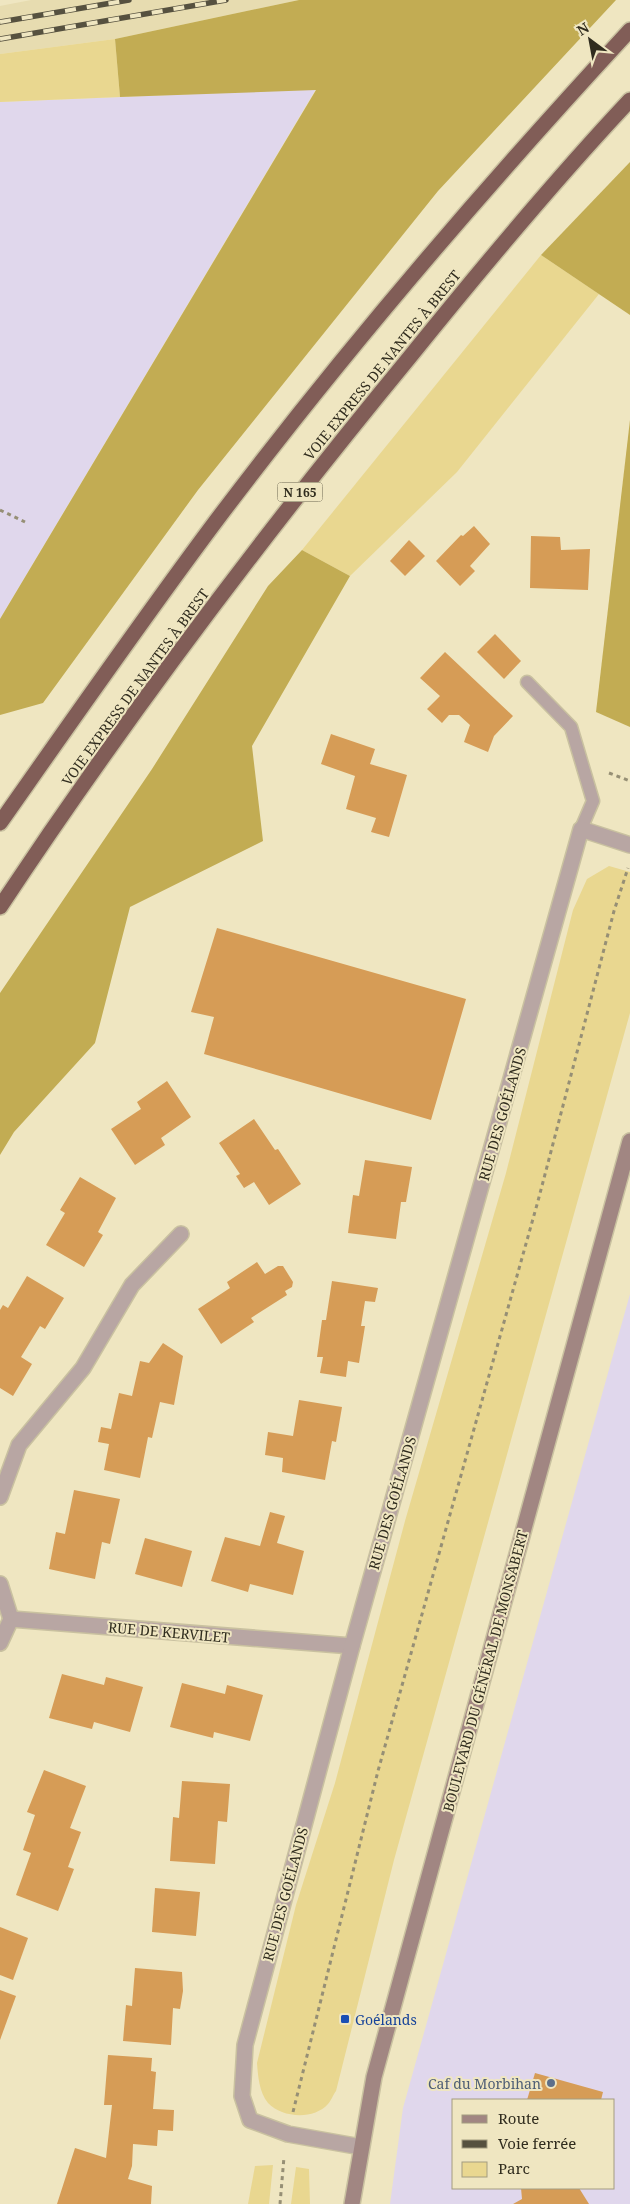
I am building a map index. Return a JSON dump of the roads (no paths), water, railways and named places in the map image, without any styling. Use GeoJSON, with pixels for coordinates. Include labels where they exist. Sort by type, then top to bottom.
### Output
{"type":"FeatureCollection","features":[{"type":"Feature","properties":{"kind":"highway"},"geometry":{"type":"LineString","coordinates":[[0,823],[148,614],[218,519],[303,411],[462,220],[630,30]]}},
{"type":"Feature","properties":{"kind":"highway","name":"VOIE EXPRESS DE NANTES À BREST"},"geometry":{"type":"LineString","coordinates":[[0,908],[149,693],[305,486],[490,260],[630,100]]}},
{"type":"Feature","properties":{"kind":"main road","name":"BOULEVARD DU GÉNÉRAL DE MONSABERT"},"geometry":{"type":"LineString","coordinates":[[352,2204],[374,2077],[630,1141]]}},
{"type":"Feature","properties":{"kind":"street"},"geometry":{"type":"LineString","coordinates":[[582,829],[630,845]]}},
{"type":"Feature","properties":{"kind":"street","name":"RUE DES GOÉLANDS"},"geometry":{"type":"LineString","coordinates":[[361,2147],[288,2134],[250,2120],[242,2096],[245,2046],[352,1646],[582,829]]}},
{"type":"Feature","properties":{"kind":"street"},"geometry":{"type":"LineString","coordinates":[[0,1497],[19,1445],[83,1368],[132,1285],[181,1234]]}},
{"type":"Feature","properties":{"kind":"street"},"geometry":{"type":"LineString","coordinates":[[0,1584],[11,1619],[0,1642]]}},
{"type":"Feature","properties":{"kind":"street","name":"RUE DE KERVILET"},"geometry":{"type":"LineString","coordinates":[[11,1619],[352,1646]]}},
{"type":"Feature","properties":{"kind":"lane"},"geometry":{"type":"LineString","coordinates":[[527,682],[571,727],[593,801],[582,829]]}},
{"type":"Feature","properties":{"kind":"railway"},"geometry":{"type":"LineString","coordinates":[[0,22],[129,0]]}},
{"type":"Feature","properties":{"kind":"railway"},"geometry":{"type":"LineString","coordinates":[[0,39],[226,0]]}},
{"type":"Feature","properties":{"kind":"place","name":"Goélands"},"geometry":{"type":"Point","coordinates":[345,2019]}},
{"type":"Feature","properties":{"kind":"place","name":"Caf du Morbihan"},"geometry":{"type":"Point","coordinates":[551,2083]}}]}
